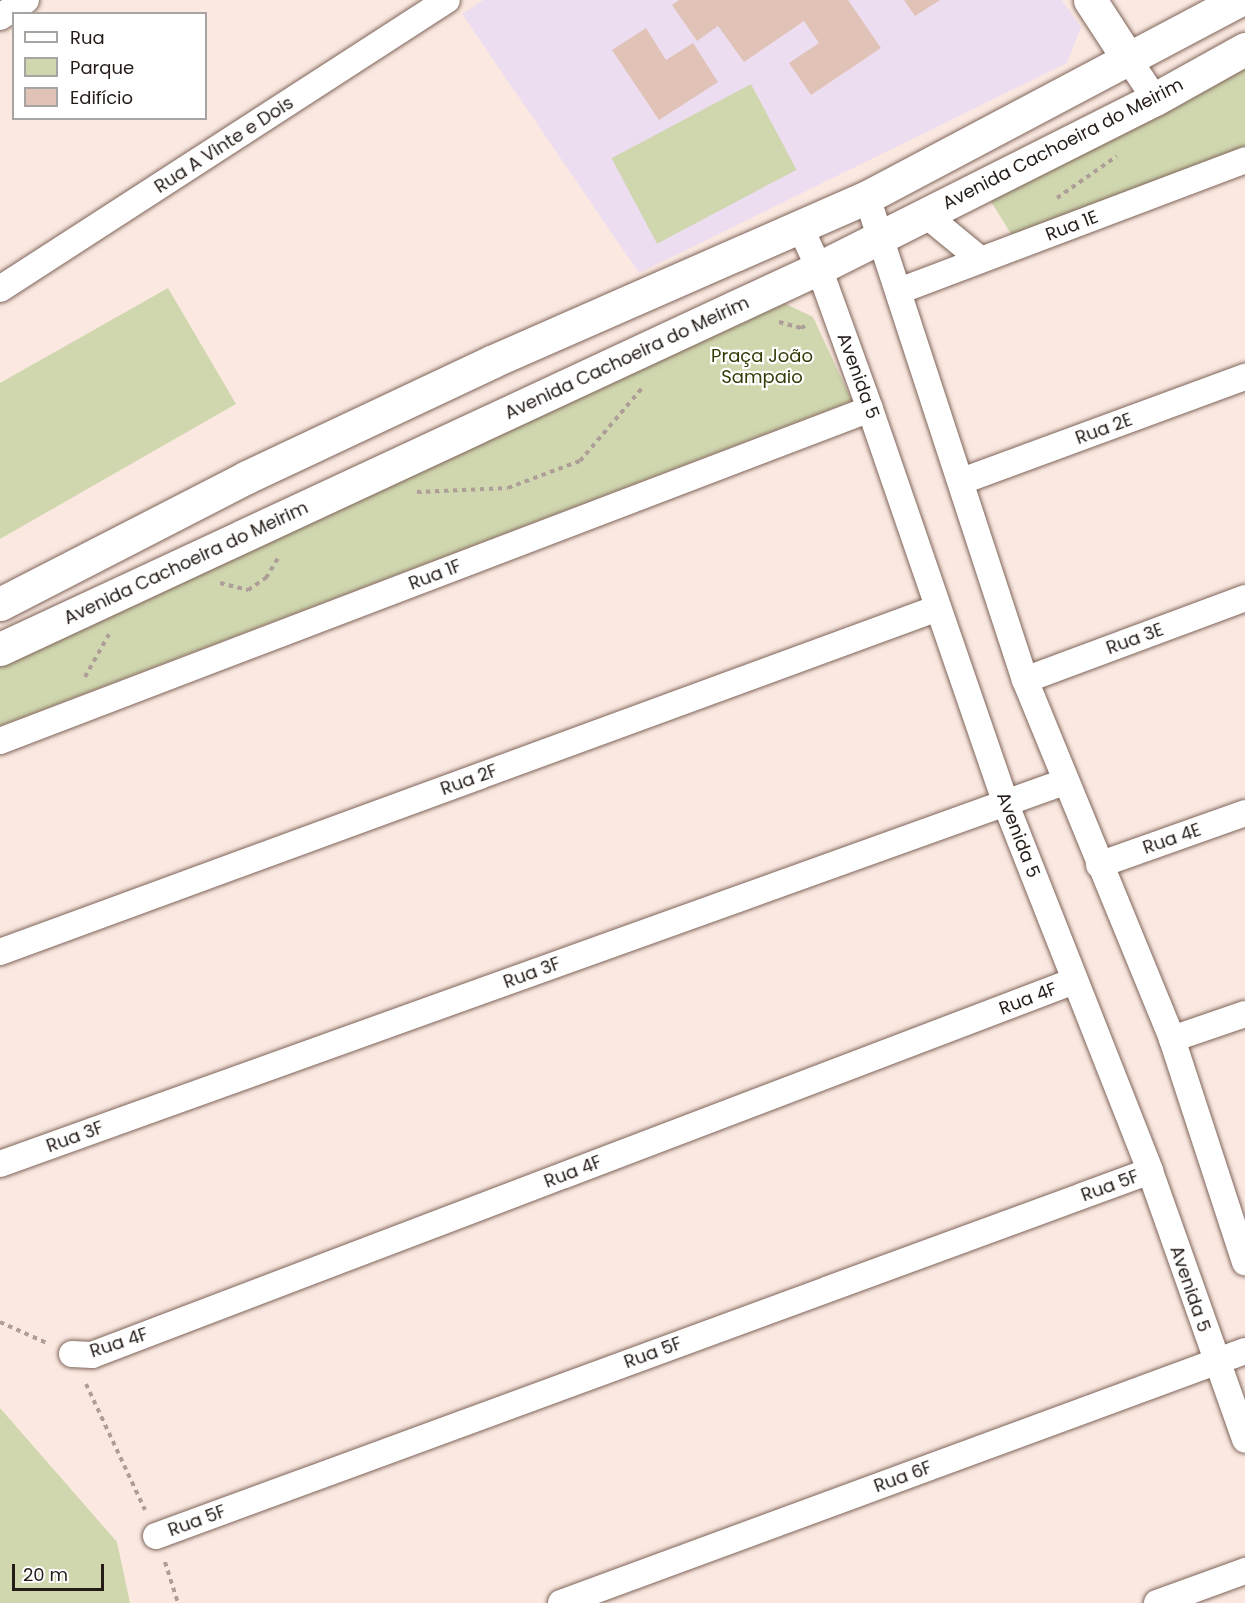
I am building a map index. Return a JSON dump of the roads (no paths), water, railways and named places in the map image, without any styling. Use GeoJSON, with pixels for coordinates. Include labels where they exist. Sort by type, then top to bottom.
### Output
{"type":"FeatureCollection","features":[{"type":"Feature","properties":{"kind":"street"},"geometry":{"type":"LineString","coordinates":[[0,17],[26,0]]}},
{"type":"Feature","properties":{"kind":"street","name":"Rua A Vinte e Dois"},"geometry":{"type":"LineString","coordinates":[[0,289],[447,0]]}},
{"type":"Feature","properties":{"kind":"street"},"geometry":{"type":"LineString","coordinates":[[1090,0],[1155,99]]}},
{"type":"Feature","properties":{"kind":"street"},"geometry":{"type":"LineString","coordinates":[[0,604],[247,477],[491,362],[867,197],[1239,0]]}},
{"type":"Feature","properties":{"kind":"street","name":"Avenida Cachoeira do Meirim"},"geometry":{"type":"LineString","coordinates":[[0,649],[819,268],[1155,99],[1245,49]]}},
{"type":"Feature","properties":{"kind":"street","name":"Rua 1E"},"geometry":{"type":"LineString","coordinates":[[899,291],[1245,160]]}},
{"type":"Feature","properties":{"kind":"street"},"geometry":{"type":"LineString","coordinates":[[867,197],[882,236],[1025,680],[1064,782],[1172,1039],[1240,1236],[1245,1262]]}},
{"type":"Feature","properties":{"kind":"street"},"geometry":{"type":"LineString","coordinates":[[926,213],[981,260]]}},
{"type":"Feature","properties":{"kind":"street","name":"Avenida 5"},"geometry":{"type":"LineString","coordinates":[[800,227],[819,268],[870,409],[1005,802],[1150,1171],[1215,1363],[1245,1440]]}},
{"type":"Feature","properties":{"kind":"street","name":"Rua 2E"},"geometry":{"type":"LineString","coordinates":[[962,482],[1245,377]]}},
{"type":"Feature","properties":{"kind":"street","name":"Rua 1F"},"geometry":{"type":"LineString","coordinates":[[0,741],[870,409]]}},
{"type":"Feature","properties":{"kind":"street","name":"Rua 3E"},"geometry":{"type":"LineString","coordinates":[[1025,680],[1245,598]]}},
{"type":"Feature","properties":{"kind":"street","name":"Rua 2F"},"geometry":{"type":"LineString","coordinates":[[0,952],[938,608]]}},
{"type":"Feature","properties":{"kind":"street","name":"Rua 3F"},"geometry":{"type":"LineString","coordinates":[[0,1164],[1064,782]]}},
{"type":"Feature","properties":{"kind":"street","name":"Rua 4E"},"geometry":{"type":"LineString","coordinates":[[1099,865],[1245,813]]}},
{"type":"Feature","properties":{"kind":"street","name":"Rua 4F"},"geometry":{"type":"LineString","coordinates":[[72,1354],[92,1355],[1074,981]]}},
{"type":"Feature","properties":{"kind":"street"},"geometry":{"type":"LineString","coordinates":[[1172,1039],[1245,1014]]}},
{"type":"Feature","properties":{"kind":"street","name":"Rua 5F"},"geometry":{"type":"LineString","coordinates":[[156,1536],[1150,1171]]}},
{"type":"Feature","properties":{"kind":"street","name":"Rua 6F"},"geometry":{"type":"LineString","coordinates":[[561,1603],[1245,1351]]}},
{"type":"Feature","properties":{"kind":"street"},"geometry":{"type":"LineString","coordinates":[[1157,1603],[1245,1571]]}},
{"type":"Feature","properties":{"kind":"park label","name":"Praça João Sampaio"},"geometry":{"type":"Point","coordinates":[762,367]}}]}
